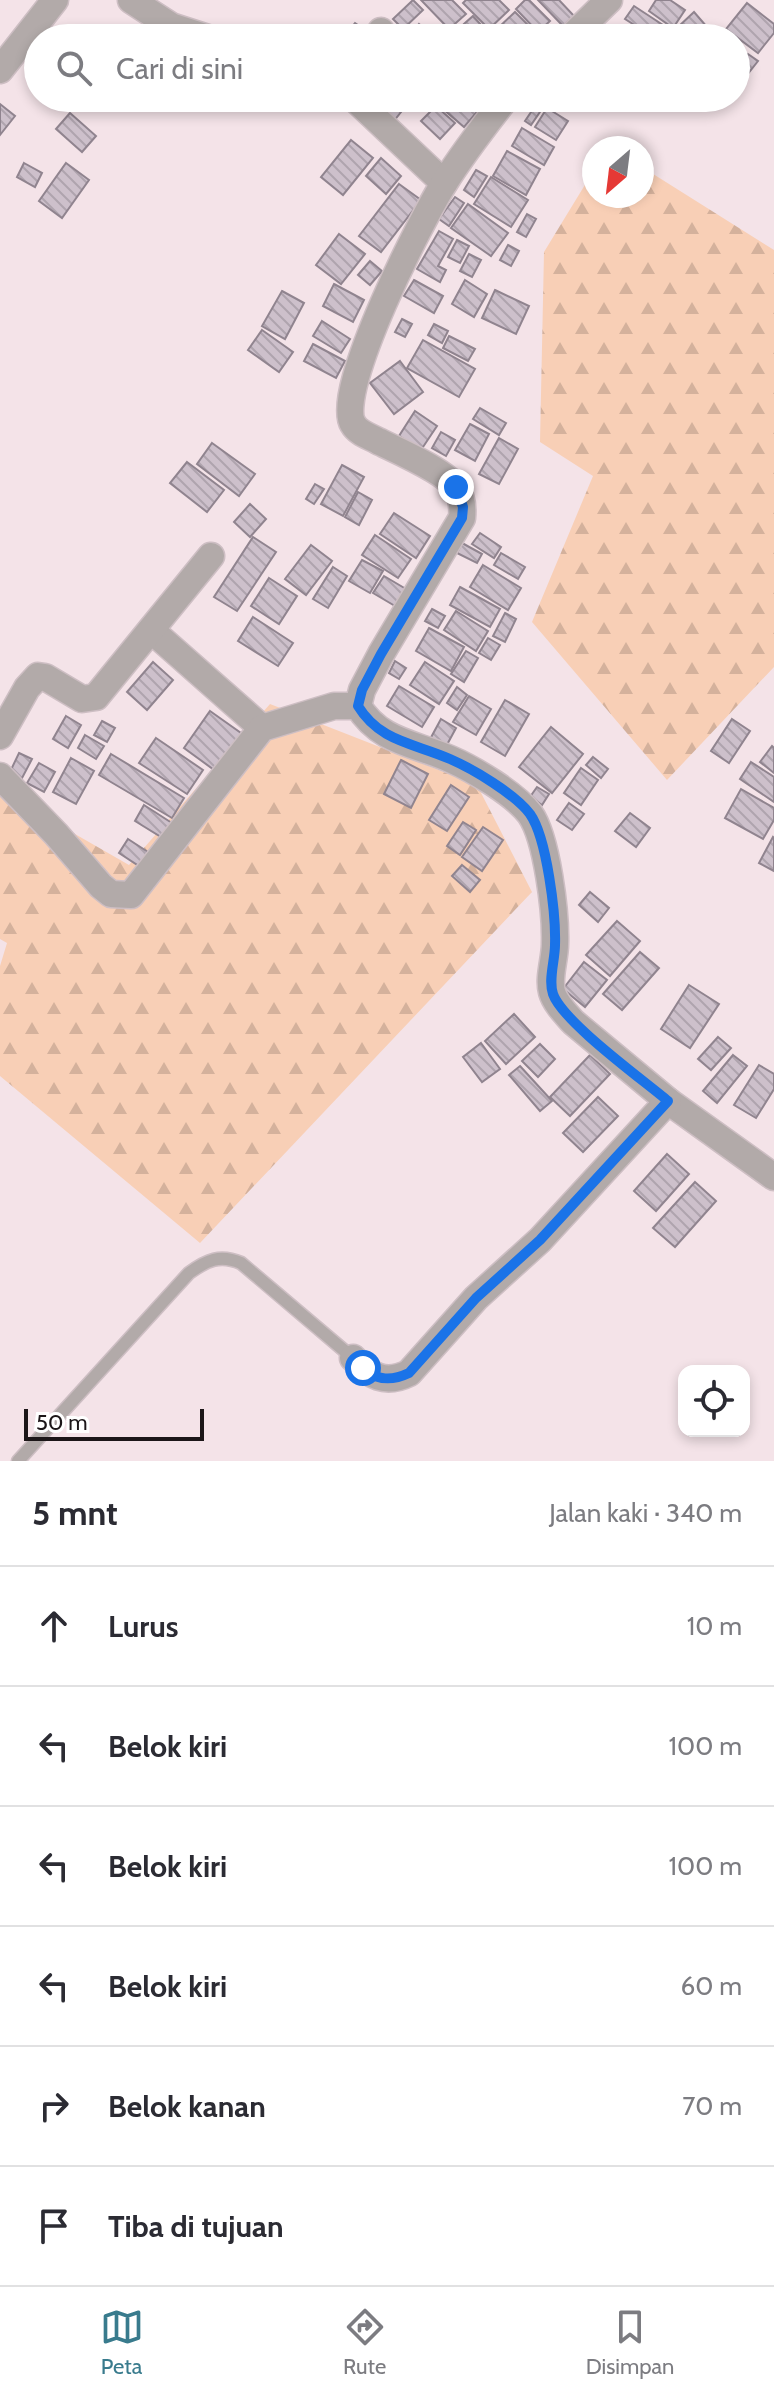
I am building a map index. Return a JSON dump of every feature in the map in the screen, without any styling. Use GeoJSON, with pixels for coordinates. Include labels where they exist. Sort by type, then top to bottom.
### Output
{"type":"FeatureCollection","features":[{"type":"Feature","properties":{"kind":"street"},"geometry":{"type":"LineString","coordinates":[[36,24],[55,0]]}},
{"type":"Feature","properties":{"kind":"street"},"geometry":{"type":"LineString","coordinates":[[131,0],[168,24]]}},
{"type":"Feature","properties":{"kind":"street"},"geometry":{"type":"LineString","coordinates":[[580,24],[594,6]]}},
{"type":"Feature","properties":{"kind":"street"},"geometry":{"type":"LineString","coordinates":[[0,70],[24,39]]}},
{"type":"Feature","properties":{"kind":"street"},"geometry":{"type":"LineString","coordinates":[[369,112],[444,183]]}},
{"type":"Feature","properties":{"kind":"street"},"geometry":{"type":"LineString","coordinates":[[496,112],[444,183],[387,292],[358,372],[351,421],[359,431],[449,480],[460,498],[462,518],[381,654],[362,690],[358,706],[367,721],[382,733],[452,760],[516,799],[528,811],[536,824],[548,868],[556,939],[552,992],[573,1022],[668,1101],[774,1177]]}},
{"type":"Feature","properties":{"kind":"street"},"geometry":{"type":"LineString","coordinates":[[0,736],[32,680],[38,676],[82,699],[96,697],[211,556]]}},
{"type":"Feature","properties":{"kind":"street"},"geometry":{"type":"LineString","coordinates":[[151,630],[262,728]]}},
{"type":"Feature","properties":{"kind":"street"},"geometry":{"type":"LineString","coordinates":[[0,776],[101,886],[111,894],[131,895],[262,728],[334,706],[358,706]]}},
{"type":"Feature","properties":{"kind":"street"},"geometry":{"type":"LineString","coordinates":[[353,1358],[377,1378],[398,1378],[409,1373],[476,1298],[540,1240],[668,1101]]}},
{"type":"Feature","properties":{"kind":"lane"},"geometry":{"type":"LineString","coordinates":[[18,1461],[189,1273],[202,1263],[216,1258],[241,1263],[353,1358]]}},
{"type":"Feature","properties":{"kind":"green space"},"geometry":{"type":"Polygon","coordinates":[[[654,175],[774,250],[774,667],[667,780],[532,622],[593,476],[540,442],[544,252],[582,190],[582,208],[654,208],[654,175]]]}},
{"type":"Feature","properties":{"kind":"green space"},"geometry":{"type":"Polygon","coordinates":[[[270,704],[477,785],[532,892],[200,1243],[0,1076],[0,966],[7,943],[0,939],[0,791],[129,865],[270,704]]]}},
{"type":"Feature","properties":{"kind":"building"},"geometry":{"type":"Polygon","coordinates":[[[413,0],[423,10],[408,24],[398,24],[393,19],[413,0]]]}},
{"type":"Feature","properties":{"kind":"building"},"geometry":{"type":"Polygon","coordinates":[[[421,0],[452,0],[466,14],[455,24],[444,24],[421,0]]]}},
{"type":"Feature","properties":{"kind":"building"},"geometry":{"type":"Polygon","coordinates":[[[466,0],[499,0],[509,10],[494,24],[484,24],[463,3],[466,0]]]}},
{"type":"Feature","properties":{"kind":"building"},"geometry":{"type":"Polygon","coordinates":[[[529,0],[550,21],[547,24],[530,24],[516,9],[529,0]]]}},
{"type":"Feature","properties":{"kind":"building"},"geometry":{"type":"Polygon","coordinates":[[[538,0],[559,0],[574,16],[561,24],[538,0]]]}},
{"type":"Feature","properties":{"kind":"building"},"geometry":{"type":"Polygon","coordinates":[[[656,0],[670,0],[685,10],[676,24],[667,24],[649,11],[656,0]]]}},
{"type":"Feature","properties":{"kind":"building"},"geometry":{"type":"Polygon","coordinates":[[[747,3],[774,24],[774,33],[758,53],[750,47],[750,24],[730,24],[747,3]]]}},
{"type":"Feature","properties":{"kind":"building"},"geometry":{"type":"Polygon","coordinates":[[[634,6],[661,24],[633,24],[625,19],[634,6]]]}},
{"type":"Feature","properties":{"kind":"building"},"geometry":{"type":"Polygon","coordinates":[[[515,12],[527,24],[502,24],[515,12]]]}},
{"type":"Feature","properties":{"kind":"building"},"geometry":{"type":"Polygon","coordinates":[[[694,12],[704,24],[681,24],[694,12]]]}},
{"type":"Feature","properties":{"kind":"building"},"geometry":{"type":"Polygon","coordinates":[[[473,16],[480,24],[464,24],[473,16]]]}},
{"type":"Feature","properties":{"kind":"building"},"geometry":{"type":"Polygon","coordinates":[[[750,55],[758,61],[750,71],[750,55]]]}},
{"type":"Feature","properties":{"kind":"building"},"geometry":{"type":"Polygon","coordinates":[[[0,104],[15,116],[0,135],[0,104]]]}},
{"type":"Feature","properties":{"kind":"building"},"geometry":{"type":"Polygon","coordinates":[[[380,112],[401,112],[393,122],[380,112]]]}},
{"type":"Feature","properties":{"kind":"building"},"geometry":{"type":"Polygon","coordinates":[[[430,112],[443,112],[455,123],[440,139],[421,121],[430,112]]]}},
{"type":"Feature","properties":{"kind":"building"},"geometry":{"type":"Polygon","coordinates":[[[446,112],[477,112],[464,127],[446,112]]]}},
{"type":"Feature","properties":{"kind":"building"},"geometry":{"type":"Polygon","coordinates":[[[531,112],[540,112],[531,125],[525,121],[531,112]]]}},
{"type":"Feature","properties":{"kind":"building"},"geometry":{"type":"Polygon","coordinates":[[[544,112],[553,112],[568,121],[556,140],[535,127],[544,112]]]}},
{"type":"Feature","properties":{"kind":"building"},"geometry":{"type":"Polygon","coordinates":[[[70,113],[96,136],[82,152],[56,129],[70,113]]]}},
{"type":"Feature","properties":{"kind":"building"},"geometry":{"type":"Polygon","coordinates":[[[522,128],[554,147],[544,165],[512,146],[522,128]]]}},
{"type":"Feature","properties":{"kind":"building"},"geometry":{"type":"Polygon","coordinates":[[[351,140],[373,158],[343,195],[321,177],[351,140]]]}},
{"type":"Feature","properties":{"kind":"building"},"geometry":{"type":"Polygon","coordinates":[[[507,151],[540,169],[526,195],[493,176],[507,151]]]}},
{"type":"Feature","properties":{"kind":"building"},"geometry":{"type":"Polygon","coordinates":[[[381,158],[401,176],[386,194],[366,176],[381,158]]]}},
{"type":"Feature","properties":{"kind":"building"},"geometry":{"type":"Polygon","coordinates":[[[24,163],[42,173],[35,187],[17,177],[24,163]]]}},
{"type":"Feature","properties":{"kind":"building"},"geometry":{"type":"Polygon","coordinates":[[[66,163],[89,180],[62,218],[39,201],[66,163]]]}},
{"type":"Feature","properties":{"kind":"building"},"geometry":{"type":"Polygon","coordinates":[[[476,170],[487,176],[474,197],[464,190],[476,170]]]}},
{"type":"Feature","properties":{"kind":"building"},"geometry":{"type":"Polygon","coordinates":[[[491,177],[528,200],[511,227],[474,204],[491,177]]]}},
{"type":"Feature","properties":{"kind":"building"},"geometry":{"type":"Polygon","coordinates":[[[399,184],[421,200],[381,252],[359,236],[399,184]]]}},
{"type":"Feature","properties":{"kind":"building"},"geometry":{"type":"Polygon","coordinates":[[[455,197],[464,203],[449,226],[439,219],[455,197]]]}},
{"type":"Feature","properties":{"kind":"building"},"geometry":{"type":"Polygon","coordinates":[[[468,204],[508,233],[491,256],[451,228],[468,204]]]}},
{"type":"Feature","properties":{"kind":"building"},"geometry":{"type":"Polygon","coordinates":[[[527,214],[536,219],[526,237],[517,232],[527,214]]]}},
{"type":"Feature","properties":{"kind":"building"},"geometry":{"type":"Polygon","coordinates":[[[439,231],[453,239],[438,266],[446,270],[440,282],[417,269],[439,231]]]}},
{"type":"Feature","properties":{"kind":"building"},"geometry":{"type":"Polygon","coordinates":[[[339,234],[365,254],[341,284],[316,265],[339,234]]]}},
{"type":"Feature","properties":{"kind":"building"},"geometry":{"type":"Polygon","coordinates":[[[457,240],[469,246],[460,263],[448,257],[457,240]]]}},
{"type":"Feature","properties":{"kind":"building"},"geometry":{"type":"Polygon","coordinates":[[[508,245],[519,251],[511,266],[500,260],[508,245]]]}},
{"type":"Feature","properties":{"kind":"building"},"geometry":{"type":"Polygon","coordinates":[[[469,254],[481,260],[472,277],[460,271],[469,254]]]}},
{"type":"Feature","properties":{"kind":"building"},"geometry":{"type":"Polygon","coordinates":[[[370,261],[382,271],[370,285],[358,275],[370,261]]]}},
{"type":"Feature","properties":{"kind":"building"},"geometry":{"type":"Polygon","coordinates":[[[414,280],[443,296],[434,313],[404,296],[414,280]]]}},
{"type":"Feature","properties":{"kind":"building"},"geometry":{"type":"Polygon","coordinates":[[[465,280],[487,294],[474,317],[452,304],[465,280]]]}},
{"type":"Feature","properties":{"kind":"building"},"geometry":{"type":"Polygon","coordinates":[[[334,284],[364,300],[353,322],[323,306],[334,284]]]}},
{"type":"Feature","properties":{"kind":"building"},"geometry":{"type":"Polygon","coordinates":[[[495,290],[529,306],[516,334],[482,318],[495,290]]]}},
{"type":"Feature","properties":{"kind":"building"},"geometry":{"type":"Polygon","coordinates":[[[282,291],[304,303],[285,339],[262,326],[282,291]]]}},
{"type":"Feature","properties":{"kind":"building"},"geometry":{"type":"Polygon","coordinates":[[[402,319],[412,324],[405,337],[395,332],[402,319]]]}},
{"type":"Feature","properties":{"kind":"building"},"geometry":{"type":"Polygon","coordinates":[[[322,321],[350,339],[341,353],[313,336],[322,321]]]}},
{"type":"Feature","properties":{"kind":"building"},"geometry":{"type":"Polygon","coordinates":[[[434,324],[448,331],[442,343],[428,335],[434,324]]]}},
{"type":"Feature","properties":{"kind":"building"},"geometry":{"type":"Polygon","coordinates":[[[262,330],[293,352],[279,372],[248,350],[262,330]]]}},
{"type":"Feature","properties":{"kind":"building"},"geometry":{"type":"Polygon","coordinates":[[[449,336],[475,349],[468,361],[443,348],[449,336]]]}},
{"type":"Feature","properties":{"kind":"building"},"geometry":{"type":"Polygon","coordinates":[[[423,340],[475,369],[459,397],[407,368],[423,340]]]}},
{"type":"Feature","properties":{"kind":"building"},"geometry":{"type":"Polygon","coordinates":[[[313,344],[345,361],[336,378],[304,361],[313,344]]]}},
{"type":"Feature","properties":{"kind":"building"},"geometry":{"type":"Polygon","coordinates":[[[400,361],[423,392],[394,414],[370,383],[400,361]]]}},
{"type":"Feature","properties":{"kind":"building"},"geometry":{"type":"Polygon","coordinates":[[[480,408],[506,423],[499,435],[473,419],[480,408]]]}},
{"type":"Feature","properties":{"kind":"building"},"geometry":{"type":"Polygon","coordinates":[[[415,411],[437,426],[421,450],[399,436],[415,411]]]}},
{"type":"Feature","properties":{"kind":"building"},"geometry":{"type":"Polygon","coordinates":[[[470,424],[489,434],[475,461],[455,450],[470,424]]]}},
{"type":"Feature","properties":{"kind":"building"},"geometry":{"type":"Polygon","coordinates":[[[441,432],[455,440],[446,456],[432,448],[441,432]]]}},
{"type":"Feature","properties":{"kind":"building"},"geometry":{"type":"Polygon","coordinates":[[[499,438],[518,449],[499,484],[479,474],[499,438]]]}},
{"type":"Feature","properties":{"kind":"building"},"geometry":{"type":"Polygon","coordinates":[[[212,443],[255,474],[239,496],[197,464],[212,443]]]}},
{"type":"Feature","properties":{"kind":"building"},"geometry":{"type":"Polygon","coordinates":[[[187,462],[224,490],[207,512],[170,483],[187,462]]]}},
{"type":"Feature","properties":{"kind":"building"},"geometry":{"type":"Polygon","coordinates":[[[342,465],[364,477],[343,516],[321,504],[342,465]]]}},
{"type":"Feature","properties":{"kind":"building"},"geometry":{"type":"Polygon","coordinates":[[[315,484],[324,489],[314,504],[306,499],[315,484]]]}},
{"type":"Feature","properties":{"kind":"building"},"geometry":{"type":"Polygon","coordinates":[[[358,492],[372,500],[359,525],[345,517],[358,492]]]}},
{"type":"Feature","properties":{"kind":"building"},"geometry":{"type":"Polygon","coordinates":[[[250,504],[266,519],[250,537],[234,522],[250,504]]]}},
{"type":"Feature","properties":{"kind":"building"},"geometry":{"type":"Polygon","coordinates":[[[394,513],[430,536],[416,558],[380,534],[394,513]]]}},
{"type":"Feature","properties":{"kind":"building"},"geometry":{"type":"Polygon","coordinates":[[[480,533],[501,547],[494,558],[472,544],[480,533]]]}},
{"type":"Feature","properties":{"kind":"building"},"geometry":{"type":"Polygon","coordinates":[[[375,535],[411,559],[398,578],[362,555],[375,535]]]}},
{"type":"Feature","properties":{"kind":"building"},"geometry":{"type":"Polygon","coordinates":[[[253,537],[276,552],[237,611],[214,597],[253,537]]]}},
{"type":"Feature","properties":{"kind":"building"},"geometry":{"type":"Polygon","coordinates":[[[462,543],[482,554],[477,563],[457,553],[462,543]]]}},
{"type":"Feature","properties":{"kind":"building"},"geometry":{"type":"Polygon","coordinates":[[[311,545],[332,561],[306,595],[285,579],[311,545]]]}},
{"type":"Feature","properties":{"kind":"building"},"geometry":{"type":"Polygon","coordinates":[[[501,553],[525,567],[518,579],[494,565],[501,553]]]}},
{"type":"Feature","properties":{"kind":"building"},"geometry":{"type":"Polygon","coordinates":[[[362,560],[383,571],[370,593],[349,581],[362,560]]]}},
{"type":"Feature","properties":{"kind":"building"},"geometry":{"type":"Polygon","coordinates":[[[483,565],[521,588],[508,610],[470,587],[483,565]]]}},
{"type":"Feature","properties":{"kind":"building"},"geometry":{"type":"Polygon","coordinates":[[[333,567],[347,576],[328,608],[313,599],[333,567]]]}},
{"type":"Feature","properties":{"kind":"building"},"geometry":{"type":"Polygon","coordinates":[[[384,576],[406,589],[395,606],[373,593],[384,576]]]}},
{"type":"Feature","properties":{"kind":"building"},"geometry":{"type":"Polygon","coordinates":[[[269,578],[297,596],[279,624],[251,606],[269,578]]]}},
{"type":"Feature","properties":{"kind":"building"},"geometry":{"type":"Polygon","coordinates":[[[460,587],[500,609],[490,627],[450,605],[460,587]]]}},
{"type":"Feature","properties":{"kind":"building"},"geometry":{"type":"Polygon","coordinates":[[[432,609],[445,616],[438,628],[425,621],[432,609]]]}},
{"type":"Feature","properties":{"kind":"building"},"geometry":{"type":"Polygon","coordinates":[[[456,611],[488,631],[476,651],[444,630],[456,611]]]}},
{"type":"Feature","properties":{"kind":"building"},"geometry":{"type":"Polygon","coordinates":[[[505,613],[516,619],[505,642],[493,636],[505,613]]]}},
{"type":"Feature","properties":{"kind":"building"},"geometry":{"type":"Polygon","coordinates":[[[253,617],[293,643],[278,666],[238,641],[253,617]]]}},
{"type":"Feature","properties":{"kind":"building"},"geometry":{"type":"Polygon","coordinates":[[[429,628],[464,647],[451,671],[416,651],[429,628]]]}},
{"type":"Feature","properties":{"kind":"building"},"geometry":{"type":"Polygon","coordinates":[[[488,638],[500,645],[491,660],[479,653],[488,638]]]}},
{"type":"Feature","properties":{"kind":"building"},"geometry":{"type":"Polygon","coordinates":[[[466,651],[478,658],[464,682],[451,674],[466,651]]]}},
{"type":"Feature","properties":{"kind":"building"},"geometry":{"type":"Polygon","coordinates":[[[395,661],[406,668],[399,679],[389,673],[395,661]]]}},
{"type":"Feature","properties":{"kind":"building"},"geometry":{"type":"Polygon","coordinates":[[[153,662],[173,680],[147,710],[127,692],[153,662]]]}},
{"type":"Feature","properties":{"kind":"building"},"geometry":{"type":"Polygon","coordinates":[[[425,662],[454,681],[439,704],[410,685],[425,662]]]}},
{"type":"Feature","properties":{"kind":"building"},"geometry":{"type":"Polygon","coordinates":[[[399,686],[434,707],[422,727],[387,706],[399,686]]]}},
{"type":"Feature","properties":{"kind":"building"},"geometry":{"type":"Polygon","coordinates":[[[457,687],[467,695],[457,710],[447,703],[457,687]]]}},
{"type":"Feature","properties":{"kind":"building"},"geometry":{"type":"Polygon","coordinates":[[[469,696],[491,709],[476,735],[453,722],[469,696]]]}},
{"type":"Feature","properties":{"kind":"building"},"geometry":{"type":"Polygon","coordinates":[[[505,700],[529,714],[505,756],[481,742],[505,700]]]}},
{"type":"Feature","properties":{"kind":"building"},"geometry":{"type":"Polygon","coordinates":[[[210,711],[248,738],[221,775],[184,748],[210,711]]]}},
{"type":"Feature","properties":{"kind":"building"},"geometry":{"type":"Polygon","coordinates":[[[66,716],[81,725],[68,748],[53,739],[66,716]]]}},
{"type":"Feature","properties":{"kind":"building"},"geometry":{"type":"Polygon","coordinates":[[[441,719],[456,728],[443,752],[428,743],[441,719]]]}},
{"type":"Feature","properties":{"kind":"building"},"geometry":{"type":"Polygon","coordinates":[[[732,719],[750,731],[729,763],[711,751],[732,719]]]}},
{"type":"Feature","properties":{"kind":"building"},"geometry":{"type":"Polygon","coordinates":[[[102,721],[115,728],[107,742],[94,735],[102,721]]]}},
{"type":"Feature","properties":{"kind":"building"},"geometry":{"type":"Polygon","coordinates":[[[551,727],[583,754],[552,793],[519,767],[551,727]]]}},
{"type":"Feature","properties":{"kind":"building"},"geometry":{"type":"Polygon","coordinates":[[[85,735],[104,746],[96,759],[78,748],[85,735]]]}},
{"type":"Feature","properties":{"kind":"building"},"geometry":{"type":"Polygon","coordinates":[[[156,738],[203,770],[187,794],[139,763],[156,738]]]}},
{"type":"Feature","properties":{"kind":"building"},"geometry":{"type":"Polygon","coordinates":[[[772,746],[774,748],[774,773],[760,762],[772,746]]]}},
{"type":"Feature","properties":{"kind":"building"},"geometry":{"type":"Polygon","coordinates":[[[19,753],[32,759],[21,780],[9,774],[19,753]]]}},
{"type":"Feature","properties":{"kind":"building"},"geometry":{"type":"Polygon","coordinates":[[[111,754],[184,798],[172,818],[99,775],[111,754]]]}},
{"type":"Feature","properties":{"kind":"building"},"geometry":{"type":"Polygon","coordinates":[[[593,757],[608,769],[601,778],[586,765],[593,757]]]}},
{"type":"Feature","properties":{"kind":"building"},"geometry":{"type":"Polygon","coordinates":[[[71,758],[94,771],[76,804],[53,792],[71,758]]]}},
{"type":"Feature","properties":{"kind":"building"},"geometry":{"type":"Polygon","coordinates":[[[401,760],[428,774],[411,808],[384,794],[401,760]]]}},
{"type":"Feature","properties":{"kind":"building"},"geometry":{"type":"Polygon","coordinates":[[[751,762],[774,777],[774,802],[740,779],[751,762]]]}},
{"type":"Feature","properties":{"kind":"building"},"geometry":{"type":"Polygon","coordinates":[[[39,763],[55,772],[44,792],[27,783],[39,763]]]}},
{"type":"Feature","properties":{"kind":"building"},"geometry":{"type":"Polygon","coordinates":[[[581,768],[598,780],[581,805],[564,793],[581,768]]]}},
{"type":"Feature","properties":{"kind":"building"},"geometry":{"type":"Polygon","coordinates":[[[451,785],[469,797],[447,831],[429,820],[451,785]]]}},
{"type":"Feature","properties":{"kind":"building"},"geometry":{"type":"Polygon","coordinates":[[[537,787],[549,794],[542,805],[530,797],[537,787]]]}},
{"type":"Feature","properties":{"kind":"building"},"geometry":{"type":"Polygon","coordinates":[[[741,789],[774,808],[774,820],[763,839],[725,818],[741,789]]]}},
{"type":"Feature","properties":{"kind":"building"},"geometry":{"type":"Polygon","coordinates":[[[569,803],[584,814],[572,830],[557,820],[569,803]]]}},
{"type":"Feature","properties":{"kind":"building"},"geometry":{"type":"Polygon","coordinates":[[[144,805],[175,825],[166,840],[135,821],[144,805]]]}},
{"type":"Feature","properties":{"kind":"building"},"geometry":{"type":"Polygon","coordinates":[[[630,813],[650,828],[636,847],[615,831],[630,813]]]}},
{"type":"Feature","properties":{"kind":"building"},"geometry":{"type":"Polygon","coordinates":[[[463,822],[476,830],[460,855],[447,846],[463,822]]]}},
{"type":"Feature","properties":{"kind":"building"},"geometry":{"type":"Polygon","coordinates":[[[483,827],[503,840],[482,871],[462,857],[483,827]]]}},
{"type":"Feature","properties":{"kind":"building"},"geometry":{"type":"Polygon","coordinates":[[[774,838],[774,871],[759,863],[774,838]]]}},
{"type":"Feature","properties":{"kind":"building"},"geometry":{"type":"Polygon","coordinates":[[[128,839],[148,852],[139,866],[119,853],[128,839]]]}},
{"type":"Feature","properties":{"kind":"building"},"geometry":{"type":"Polygon","coordinates":[[[462,865],[480,880],[470,892],[452,876],[462,865]]]}},
{"type":"Feature","properties":{"kind":"building"},"geometry":{"type":"Polygon","coordinates":[[[590,892],[609,908],[598,922],[579,905],[590,892]]]}},
{"type":"Feature","properties":{"kind":"building"},"geometry":{"type":"Polygon","coordinates":[[[617,921],[640,941],[610,976],[586,955],[617,921]]]}},
{"type":"Feature","properties":{"kind":"building"},"geometry":{"type":"Polygon","coordinates":[[[640,952],[659,968],[622,1010],[603,994],[640,952]]]}},
{"type":"Feature","properties":{"kind":"building"},"geometry":{"type":"Polygon","coordinates":[[[584,962],[607,980],[585,1007],[563,989],[584,962]]]}},
{"type":"Feature","properties":{"kind":"building"},"geometry":{"type":"Polygon","coordinates":[[[689,985],[719,1004],[690,1048],[661,1029],[689,985]]]}},
{"type":"Feature","properties":{"kind":"building"},"geometry":{"type":"Polygon","coordinates":[[[514,1014],[535,1037],[506,1064],[485,1041],[514,1014]]]}},
{"type":"Feature","properties":{"kind":"building"},"geometry":{"type":"Polygon","coordinates":[[[718,1037],[731,1048],[711,1070],[698,1059],[718,1037]]]}},
{"type":"Feature","properties":{"kind":"building"},"geometry":{"type":"Polygon","coordinates":[[[481,1043],[500,1069],[482,1082],[463,1057],[481,1043]]]}},
{"type":"Feature","properties":{"kind":"building"},"geometry":{"type":"Polygon","coordinates":[[[540,1044],[555,1059],[538,1077],[522,1061],[540,1044]]]}},
{"type":"Feature","properties":{"kind":"building"},"geometry":{"type":"Polygon","coordinates":[[[590,1055],[610,1074],[570,1116],[550,1097],[590,1055]]]}},
{"type":"Feature","properties":{"kind":"building"},"geometry":{"type":"Polygon","coordinates":[[[733,1055],[747,1066],[717,1103],[703,1091],[733,1055]]]}},
{"type":"Feature","properties":{"kind":"building"},"geometry":{"type":"Polygon","coordinates":[[[759,1065],[774,1074],[774,1089],[756,1118],[734,1105],[759,1065]]]}},
{"type":"Feature","properties":{"kind":"building"},"geometry":{"type":"Polygon","coordinates":[[[520,1066],[552,1101],[540,1111],[509,1075],[520,1066]]]}},
{"type":"Feature","properties":{"kind":"building"},"geometry":{"type":"Polygon","coordinates":[[[598,1097],[618,1116],[583,1152],[563,1133],[598,1097]]]}},
{"type":"Feature","properties":{"kind":"building"},"geometry":{"type":"Polygon","coordinates":[[[667,1154],[689,1174],[656,1211],[634,1191],[667,1154]]]}},
{"type":"Feature","properties":{"kind":"building"},"geometry":{"type":"Polygon","coordinates":[[[695,1182],[716,1201],[675,1247],[653,1228],[695,1182]]]}},
{"type":"Feature","properties":{"kind":"route"},"geometry":{"type":"LineString","coordinates":[[363,1368],[377,1378],[398,1378],[409,1373],[476,1298],[540,1240],[668,1101],[573,1022],[552,992],[556,939],[548,868],[536,824],[528,811],[516,799],[452,760],[382,733],[367,721],[358,706],[362,690],[381,654],[462,518],[463,507],[456,487]]}}]}
